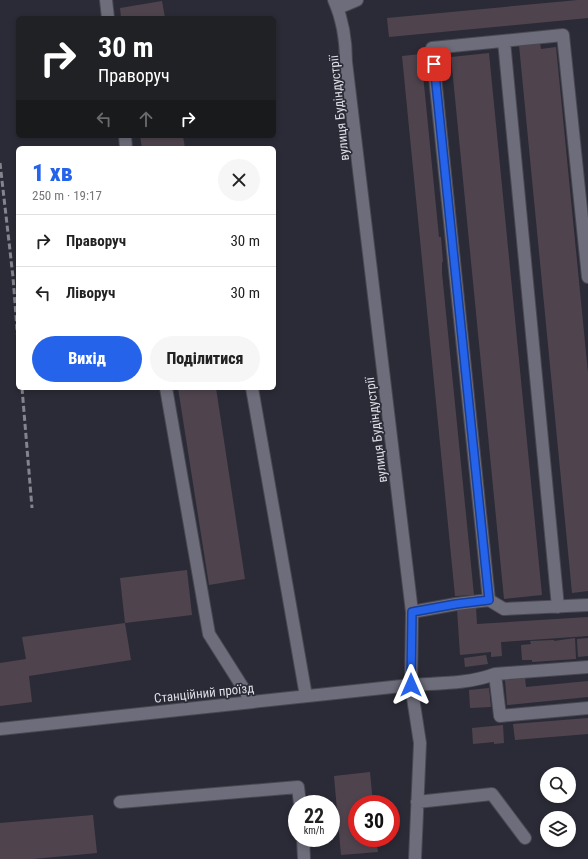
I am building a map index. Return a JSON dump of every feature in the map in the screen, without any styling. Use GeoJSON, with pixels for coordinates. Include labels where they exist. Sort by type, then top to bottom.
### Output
{"type":"FeatureCollection","features":[{"type":"Feature","properties":{"kind":"street"},"geometry":{"type":"LineString","coordinates":[[106,0],[108,16]]}},
{"type":"Feature","properties":{"kind":"street"},"geometry":{"type":"LineString","coordinates":[[336,4],[357,0]]}},
{"type":"Feature","properties":{"kind":"street","name":"вулиця Будіндустрії"},"geometry":{"type":"LineString","coordinates":[[336,4],[344,26],[347,70],[412,612],[411,685],[420,743],[415,859]]}},
{"type":"Feature","properties":{"kind":"street"},"geometry":{"type":"LineString","coordinates":[[489,600],[432,48],[563,35],[588,277]]}},
{"type":"Feature","properties":{"kind":"street"},"geometry":{"type":"LineString","coordinates":[[504,41],[558,608]]}},
{"type":"Feature","properties":{"kind":"street"},"geometry":{"type":"LineString","coordinates":[[166,390],[209,634],[252,702]]}},
{"type":"Feature","properties":{"kind":"street"},"geometry":{"type":"LineString","coordinates":[[252,390],[306,696]]}},
{"type":"Feature","properties":{"kind":"street"},"geometry":{"type":"LineString","coordinates":[[412,612],[489,600],[504,609],[558,608],[588,605]]}},
{"type":"Feature","properties":{"kind":"street","name":"Станційний проїзд"},"geometry":{"type":"LineString","coordinates":[[0,729],[411,685],[463,682],[481,679],[495,674],[588,668]]}},
{"type":"Feature","properties":{"kind":"street"},"geometry":{"type":"LineString","coordinates":[[495,674],[500,716],[588,708]]}},
{"type":"Feature","properties":{"kind":"street"},"geometry":{"type":"LineString","coordinates":[[120,802],[298,787],[299,795]]}},
{"type":"Feature","properties":{"kind":"street"},"geometry":{"type":"LineString","coordinates":[[417,802],[492,794],[524,838]]}},
{"type":"Feature","properties":{"kind":"street"},"geometry":{"type":"LineString","coordinates":[[303,847],[304,859]]}},
{"type":"Feature","properties":{"kind":"building"},"geometry":{"type":"Polygon","coordinates":[[[588,0],[588,18],[389,37],[387,18],[588,0]]]}},
{"type":"Feature","properties":{"kind":"building"},"geometry":{"type":"Polygon","coordinates":[[[162,1],[165,16],[121,16],[120,8],[162,1]]]}},
{"type":"Feature","properties":{"kind":"building"},"geometry":{"type":"Polygon","coordinates":[[[540,43],[541,49],[556,47],[588,373],[588,591],[572,593],[519,45],[540,43]]]}},
{"type":"Feature","properties":{"kind":"building"},"geometry":{"type":"Polygon","coordinates":[[[489,53],[542,595],[504,599],[451,57],[489,53]]]}},
{"type":"Feature","properties":{"kind":"building"},"geometry":{"type":"Polygon","coordinates":[[[421,54],[439,237],[441,237],[443,262],[442,273],[474,595],[455,596],[402,56],[421,54]]]}},
{"type":"Feature","properties":{"kind":"building"},"geometry":{"type":"Polygon","coordinates":[[[140,138],[183,138],[185,146],[142,146],[140,138]]]}},
{"type":"Feature","properties":{"kind":"building"},"geometry":{"type":"Polygon","coordinates":[[[178,390],[216,390],[245,579],[209,585],[178,390]]]}},
{"type":"Feature","properties":{"kind":"building"},"geometry":{"type":"Polygon","coordinates":[[[187,570],[192,615],[125,623],[120,578],[187,570]]]}},
{"type":"Feature","properties":{"kind":"building"},"geometry":{"type":"Polygon","coordinates":[[[476,607],[477,624],[588,617],[588,636],[501,642],[502,656],[491,657],[491,652],[460,655],[457,609],[476,607]]]}},
{"type":"Feature","properties":{"kind":"building"},"geometry":{"type":"Polygon","coordinates":[[[125,623],[131,660],[29,676],[32,702],[0,706],[0,663],[26,659],[22,637],[125,623]]]}},
{"type":"Feature","properties":{"kind":"building"},"geometry":{"type":"Polygon","coordinates":[[[575,638],[576,659],[532,662],[532,660],[522,660],[521,645],[531,644],[530,641],[554,641],[575,638]]]}},
{"type":"Feature","properties":{"kind":"building"},"geometry":{"type":"Polygon","coordinates":[[[588,638],[588,656],[578,657],[577,639],[588,638]]]}},
{"type":"Feature","properties":{"kind":"building"},"geometry":{"type":"Polygon","coordinates":[[[486,655],[488,664],[465,667],[464,658],[486,655]]]}},
{"type":"Feature","properties":{"kind":"building"},"geometry":{"type":"Polygon","coordinates":[[[525,678],[526,687],[588,681],[588,697],[507,705],[505,680],[525,678]]]}},
{"type":"Feature","properties":{"kind":"building"},"geometry":{"type":"Polygon","coordinates":[[[489,688],[491,707],[470,708],[469,690],[489,688]]]}},
{"type":"Feature","properties":{"kind":"building"},"geometry":{"type":"Polygon","coordinates":[[[588,718],[588,734],[515,740],[513,724],[588,718]]]}},
{"type":"Feature","properties":{"kind":"building"},"geometry":{"type":"Polygon","coordinates":[[[503,725],[504,743],[494,744],[494,742],[473,744],[472,728],[503,725]]]}},
{"type":"Feature","properties":{"kind":"building"},"geometry":{"type":"Polygon","coordinates":[[[370,772],[372,795],[348,795],[348,847],[377,847],[378,852],[341,855],[340,795],[336,795],[334,776],[370,772]]]}},
{"type":"Feature","properties":{"kind":"building"},"geometry":{"type":"Polygon","coordinates":[[[93,815],[97,853],[33,859],[0,859],[0,823],[93,815]]]}},
{"type":"Feature","properties":{"kind":"railway"},"geometry":{"type":"LineString","coordinates":[[0,163],[16,316]]}},
{"type":"Feature","properties":{"kind":"railway"},"geometry":{"type":"LineString","coordinates":[[22,390],[32,508]]}},
{"type":"Feature","properties":{"kind":"route"},"geometry":{"type":"LineString","coordinates":[[411,685],[412,612],[489,600],[434,64]]}}]}
